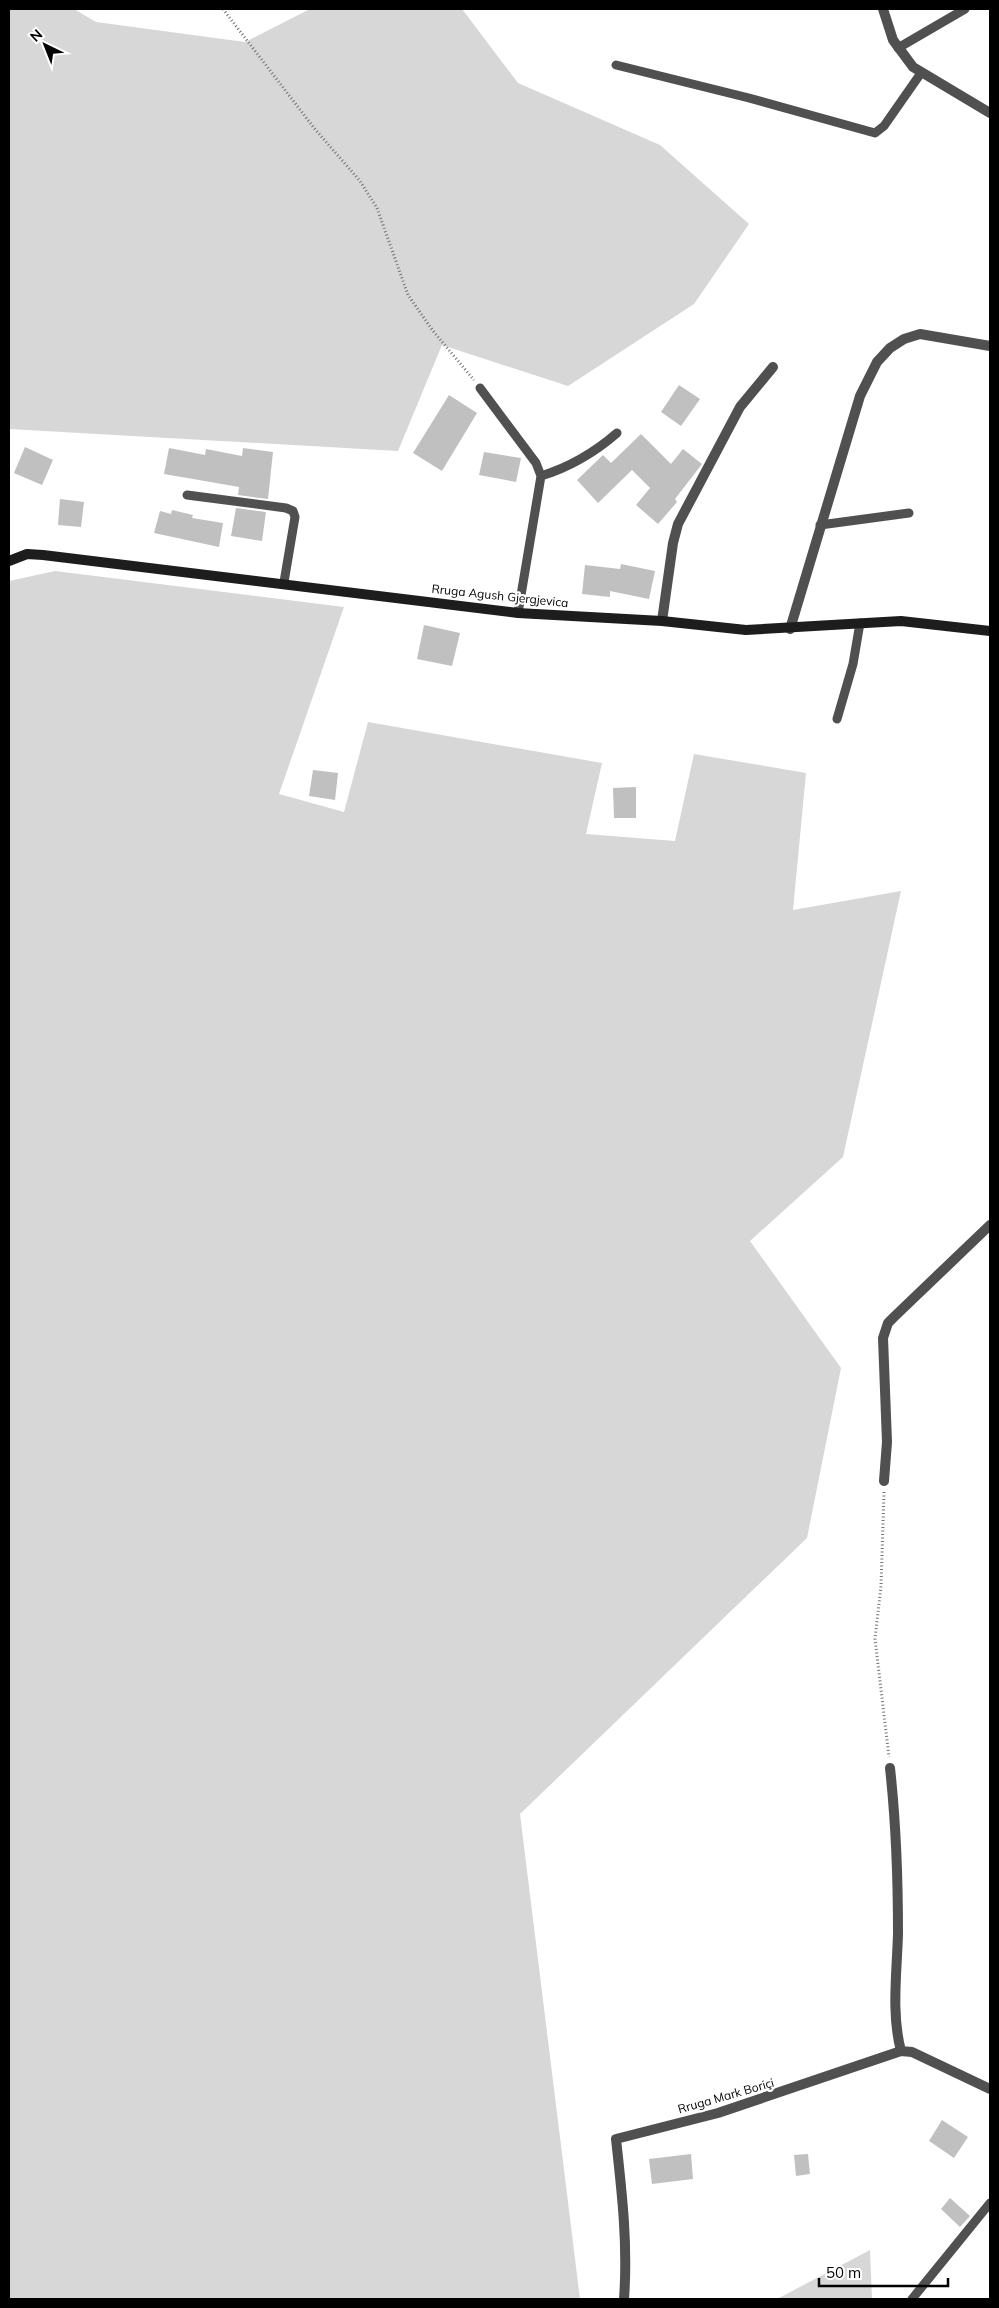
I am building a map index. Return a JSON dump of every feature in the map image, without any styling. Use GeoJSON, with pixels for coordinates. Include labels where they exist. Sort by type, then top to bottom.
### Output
{"type":"FeatureCollection","features":[{"type":"Feature","properties":{"kind":"main road","name":"Rruga Agush Gjergjevica"},"geometry":{"type":"LineString","coordinates":[[9,560],[28,554],[43,555],[192,574],[284,582],[518,612],[662,621],[746,630],[790,629],[901,621],[990,631]]}},
{"type":"Feature","properties":{"kind":"street"},"geometry":{"type":"LineString","coordinates":[[883,9],[898,48],[920,73],[990,113]]}},
{"type":"Feature","properties":{"kind":"street"},"geometry":{"type":"LineString","coordinates":[[790,629],[860,396],[877,362],[890,348],[904,339],[920,334],[990,346]]}},
{"type":"Feature","properties":{"kind":"street"},"geometry":{"type":"LineString","coordinates":[[662,621],[673,543],[678,524],[740,407],[773,367]]}},
{"type":"Feature","properties":{"kind":"street"},"geometry":{"type":"LineString","coordinates":[[884,1482],[887,1442],[884,1332],[894,1316],[990,1225]]}},
{"type":"Feature","properties":{"kind":"street"},"geometry":{"type":"LineString","coordinates":[[890,1768],[896,1819],[898,1892],[895,2019],[901,2051],[912,2052],[990,2089]]}},
{"type":"Feature","properties":{"kind":"street","name":"Rruga Mark Boriçi"},"geometry":{"type":"LineString","coordinates":[[624,2299],[626,2268],[624,2208],[616,2139],[718,2113],[901,2051]]}},
{"type":"Feature","properties":{"kind":"lane"},"geometry":{"type":"LineString","coordinates":[[898,48],[965,9]]}},
{"type":"Feature","properties":{"kind":"lane"},"geometry":{"type":"LineString","coordinates":[[616,65],[749,98],[875,133],[884,126],[920,73]]}},
{"type":"Feature","properties":{"kind":"lane"},"geometry":{"type":"LineString","coordinates":[[480,388],[536,463],[541,476],[518,612]]}},
{"type":"Feature","properties":{"kind":"lane"},"geometry":{"type":"LineString","coordinates":[[541,476],[561,470],[583,458],[617,433]]}},
{"type":"Feature","properties":{"kind":"lane"},"geometry":{"type":"LineString","coordinates":[[187,495],[286,508],[293,511],[295,517],[284,582]]}},
{"type":"Feature","properties":{"kind":"lane"},"geometry":{"type":"LineString","coordinates":[[820,524],[910,513]]}},
{"type":"Feature","properties":{"kind":"lane"},"geometry":{"type":"LineString","coordinates":[[837,719],[853,664],[860,623]]}},
{"type":"Feature","properties":{"kind":"lane"},"geometry":{"type":"LineString","coordinates":[[912,2299],[990,2203]]}},
{"type":"Feature","properties":{"kind":"path"},"geometry":{"type":"LineString","coordinates":[[223,9],[314,128],[360,181],[377,208],[408,295],[433,331],[480,388]]}},
{"type":"Feature","properties":{"kind":"path"},"geometry":{"type":"LineString","coordinates":[[884,1482],[881,1586],[876,1639],[890,1768]]}},
{"type":"Feature","properties":{"kind":"shaded area"},"geometry":{"type":"Polygon","coordinates":[[[9,9],[74,9],[96,22],[245,42],[310,9],[462,9],[518,83],[660,145],[749,224],[694,304],[568,386],[442,345],[398,451],[9,429],[9,9]]]}},
{"type":"Feature","properties":{"kind":"shaded area"},"geometry":{"type":"Polygon","coordinates":[[[55,571],[344,607],[279,794],[344,812],[368,722],[602,763],[586,834],[675,841],[694,754],[806,773],[793,910],[901,891],[843,1157],[750,1241],[841,1368],[807,1538],[520,1814],[580,2299],[9,2299],[9,581],[55,571]]]}},
{"type":"Feature","properties":{"kind":"shaded area"},"geometry":{"type":"Polygon","coordinates":[[[870,2250],[872,2299],[777,2299],[870,2250]]]}},
{"type":"Feature","properties":{"kind":"building"},"geometry":{"type":"Polygon","coordinates":[[[679,385],[700,399],[681,426],[661,412],[679,385]]]}},
{"type":"Feature","properties":{"kind":"building"},"geometry":{"type":"Polygon","coordinates":[[[449,395],[477,413],[442,471],[413,453],[449,395]]]}},
{"type":"Feature","properties":{"kind":"building"},"geometry":{"type":"Polygon","coordinates":[[[641,434],[671,464],[683,449],[702,464],[675,499],[677,502],[658,524],[636,505],[650,488],[632,470],[598,503],[577,480],[603,455],[611,463],[641,434]]]}},
{"type":"Feature","properties":{"kind":"building"},"geometry":{"type":"Polygon","coordinates":[[[25,447],[53,460],[42,485],[14,473],[25,447]]]}},
{"type":"Feature","properties":{"kind":"building"},"geometry":{"type":"Polygon","coordinates":[[[169,448],[205,455],[206,449],[242,456],[243,448],[273,452],[268,499],[238,495],[239,487],[164,474],[169,448]]]}},
{"type":"Feature","properties":{"kind":"building"},"geometry":{"type":"Polygon","coordinates":[[[484,452],[521,458],[516,482],[479,475],[484,452]]]}},
{"type":"Feature","properties":{"kind":"building"},"geometry":{"type":"Polygon","coordinates":[[[60,499],[84,502],[81,527],[58,525],[60,499]]]}},
{"type":"Feature","properties":{"kind":"building"},"geometry":{"type":"Polygon","coordinates":[[[236,508],[266,512],[262,541],[231,536],[236,508]]]}},
{"type":"Feature","properties":{"kind":"building"},"geometry":{"type":"Polygon","coordinates":[[[172,510],[193,515],[192,518],[223,523],[219,547],[154,533],[160,511],[171,514],[172,510]]]}},
{"type":"Feature","properties":{"kind":"building"},"geometry":{"type":"Polygon","coordinates":[[[621,564],[655,571],[649,599],[610,591],[610,597],[582,594],[585,565],[620,569],[621,564]]]}},
{"type":"Feature","properties":{"kind":"building"},"geometry":{"type":"Polygon","coordinates":[[[424,625],[460,633],[452,666],[417,659],[424,625]]]}},
{"type":"Feature","properties":{"kind":"building"},"geometry":{"type":"Polygon","coordinates":[[[313,770],[338,773],[335,800],[309,796],[313,770]]]}},
{"type":"Feature","properties":{"kind":"building"},"geometry":{"type":"Polygon","coordinates":[[[636,787],[636,818],[614,818],[613,788],[636,787]]]}},
{"type":"Feature","properties":{"kind":"building"},"geometry":{"type":"Polygon","coordinates":[[[942,2120],[968,2137],[954,2158],[929,2141],[942,2120]]]}},
{"type":"Feature","properties":{"kind":"building"},"geometry":{"type":"Polygon","coordinates":[[[691,2154],[693,2179],[652,2184],[649,2159],[691,2154]]]}},
{"type":"Feature","properties":{"kind":"building"},"geometry":{"type":"Polygon","coordinates":[[[808,2154],[810,2174],[796,2176],[794,2155],[808,2154]]]}},
{"type":"Feature","properties":{"kind":"building"},"geometry":{"type":"Polygon","coordinates":[[[950,2198],[970,2216],[960,2227],[941,2209],[950,2198]]]}}]}
